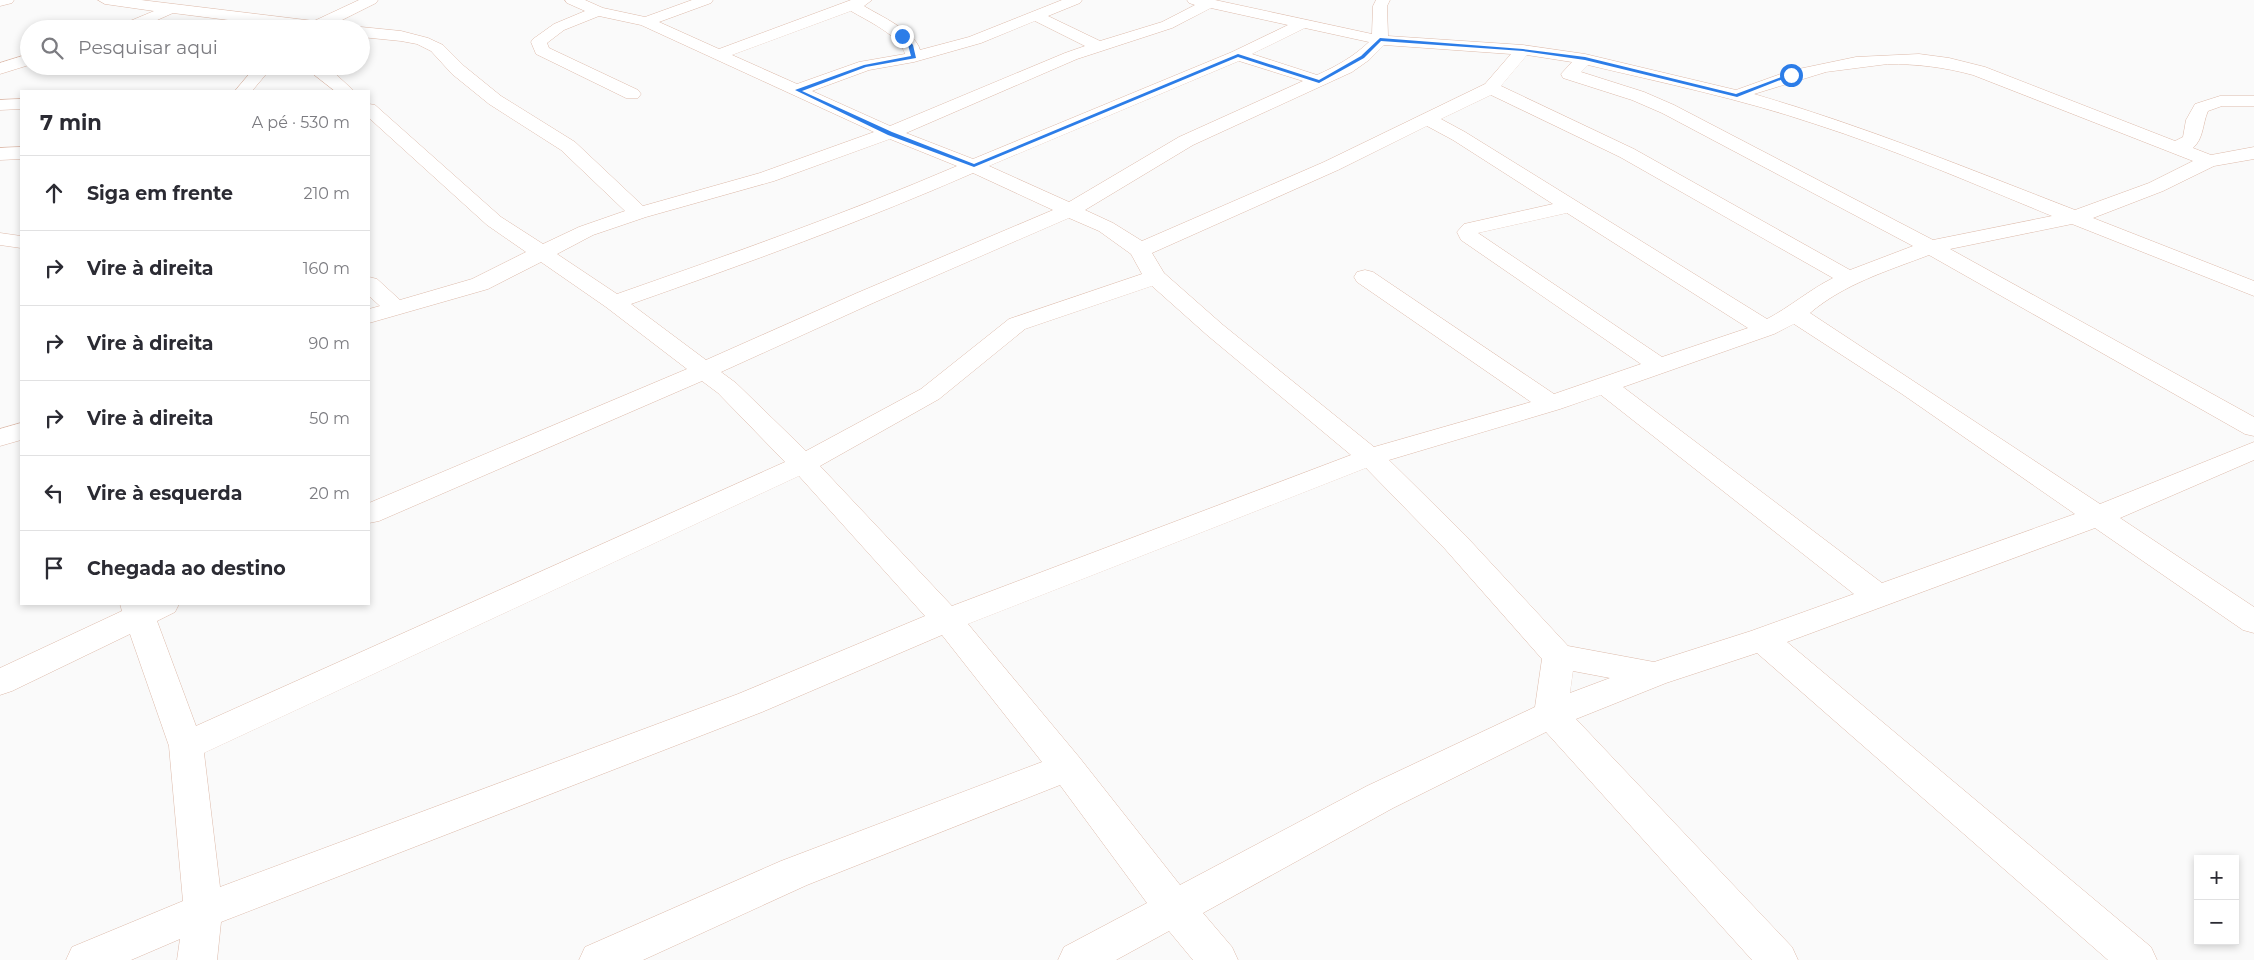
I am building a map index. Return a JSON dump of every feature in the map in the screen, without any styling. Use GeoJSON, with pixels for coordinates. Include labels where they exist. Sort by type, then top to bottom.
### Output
{"type":"FeatureCollection","features":[{"type":"Feature","properties":{"kind":"street"},"geometry":{"type":"LineString","coordinates":[[0,2],[7,0]]}},
{"type":"Feature","properties":{"kind":"street"},"geometry":{"type":"LineString","coordinates":[[105,0],[264,20]]}},
{"type":"Feature","properties":{"kind":"street"},"geometry":{"type":"LineString","coordinates":[[144,20],[190,0]]}},
{"type":"Feature","properties":{"kind":"street"},"geometry":{"type":"LineString","coordinates":[[330,20],[371,0]]}},
{"type":"Feature","properties":{"kind":"street"},"geometry":{"type":"LineString","coordinates":[[572,0],[598,10],[646,22],[890,133],[974,166],[1106,227],[1140,250],[1155,276],[1215,330],[1370,457],[1455,542],[1558,656],[1654,674]]}},
{"type":"Feature","properties":{"kind":"street"},"geometry":{"type":"LineString","coordinates":[[646,22],[706,0]]}},
{"type":"Feature","properties":{"kind":"street"},"geometry":{"type":"LineString","coordinates":[[798,90],[865,66],[914,57],[975,40],[1075,0]]}},
{"type":"Feature","properties":{"kind":"street"},"geometry":{"type":"LineString","coordinates":[[370,514],[703,371],[865,298],[1070,210],[1186,142],[1319,81],[1363,57],[1380,40],[1380,6],[1383,0]]}},
{"type":"Feature","properties":{"kind":"street"},"geometry":{"type":"LineString","coordinates":[[718,55],[858,2],[902,36],[911,45],[914,57]]}},
{"type":"Feature","properties":{"kind":"street"},"geometry":{"type":"LineString","coordinates":[[370,316],[480,284],[504,274],[540,253],[586,231],[639,213],[767,177],[890,133],[1071,56],[1167,25],[1202,2],[1380,40],[1523,50],[1585,59],[1737,95],[1822,120],[1892,144],[2254,288]]}},
{"type":"Feature","properties":{"kind":"street"},"geometry":{"type":"LineString","coordinates":[[249,18],[273,4]]}},
{"type":"Feature","properties":{"kind":"street"},"geometry":{"type":"LineString","coordinates":[[598,10],[549,33],[539,42],[539,47],[542,52],[632,94]]}},
{"type":"Feature","properties":{"kind":"street"},"geometry":{"type":"LineString","coordinates":[[1034,15],[1099,47]]}},
{"type":"Feature","properties":{"kind":"street"},"geometry":{"type":"LineString","coordinates":[[614,302],[833,225],[884,205],[1238,55],[1304,23]]}},
{"type":"Feature","properties":{"kind":"street"},"geometry":{"type":"LineString","coordinates":[[370,33],[422,41],[437,48],[458,70],[495,100],[568,146],[639,213]]}},
{"type":"Feature","properties":{"kind":"street"},"geometry":{"type":"LineString","coordinates":[[1140,250],[1331,166],[1490,88],[1523,50]]}},
{"type":"Feature","properties":{"kind":"street"},"geometry":{"type":"LineString","coordinates":[[1238,55],[1319,81]]}},
{"type":"Feature","properties":{"kind":"street"},"geometry":{"type":"LineString","coordinates":[[1585,59],[1569,74],[1638,96],[1668,109],[1930,247],[2254,428]]}},
{"type":"Feature","properties":{"kind":"street"},"geometry":{"type":"LineString","coordinates":[[1737,95],[1791,75],[1836,65],[1916,59],[1940,61],[1979,71],[2209,161]]}},
{"type":"Feature","properties":{"kind":"street"},"geometry":{"type":"LineString","coordinates":[[0,69],[20,62]]}},
{"type":"Feature","properties":{"kind":"street"},"geometry":{"type":"LineString","coordinates":[[244,90],[257,75]]}},
{"type":"Feature","properties":{"kind":"street"},"geometry":{"type":"LineString","coordinates":[[327,75],[344,90]]}},
{"type":"Feature","properties":{"kind":"street"},"geometry":{"type":"LineString","coordinates":[[1490,88],[1627,153],[1849,278]]}},
{"type":"Feature","properties":{"kind":"street"},"geometry":{"type":"LineString","coordinates":[[2174,147],[2186,144],[2192,139],[2195,120],[2201,108],[2220,101],[2254,101]]}},
{"type":"Feature","properties":{"kind":"street"},"geometry":{"type":"LineString","coordinates":[[0,106],[20,104]]}},
{"type":"Feature","properties":{"kind":"street"},"geometry":{"type":"LineString","coordinates":[[370,110],[494,221],[614,302],[727,388],[803,464],[947,620],[1067,767],[1174,908],[1218,960]]}},
{"type":"Feature","properties":{"kind":"street"},"geometry":{"type":"LineString","coordinates":[[1426,119],[1459,136],[1766,329]]}},
{"type":"Feature","properties":{"kind":"street"},"geometry":{"type":"LineString","coordinates":[[0,154],[20,153]]}},
{"type":"Feature","properties":{"kind":"street"},"geometry":{"type":"LineString","coordinates":[[86,960],[203,912],[741,706],[947,620],[1370,457],[1551,404],[1766,329],[1796,314],[1818,294],[1849,278],[1930,247],[2076,217],[2156,187],[2209,161],[2254,153]]}},
{"type":"Feature","properties":{"kind":"street"},"geometry":{"type":"LineString","coordinates":[[1569,206],[1471,228],[1467,232],[1479,245],[1661,367]]}},
{"type":"Feature","properties":{"kind":"street"},"geometry":{"type":"LineString","coordinates":[[0,239],[20,242]]}},
{"type":"Feature","properties":{"kind":"street"},"geometry":{"type":"LineString","coordinates":[[2221,276],[2254,273]]}},
{"type":"Feature","properties":{"kind":"street"},"geometry":{"type":"LineString","coordinates":[[186,746],[803,464],[930,394],[1004,333],[1018,324],[1155,276]]}},
{"type":"Feature","properties":{"kind":"street"},"geometry":{"type":"LineString","coordinates":[[1365,278],[1551,404]]}},
{"type":"Feature","properties":{"kind":"street"},"geometry":{"type":"LineString","coordinates":[[370,285],[395,307]]}},
{"type":"Feature","properties":{"kind":"street"},"geometry":{"type":"LineString","coordinates":[[1796,314],[1886,371],[2096,517],[2254,622]]}},
{"type":"Feature","properties":{"kind":"street"},"geometry":{"type":"LineString","coordinates":[[1605,386],[1879,597]]}},
{"type":"Feature","properties":{"kind":"street"},"geometry":{"type":"LineString","coordinates":[[0,438],[20,431]]}},
{"type":"Feature","properties":{"kind":"street"},"geometry":{"type":"LineString","coordinates":[[1078,960],[1380,797],[1551,715],[1654,674],[1762,640],[2247,460]]}},
{"type":"Feature","properties":{"kind":"street"},"geometry":{"type":"LineString","coordinates":[[0,682],[146,608],[186,746],[203,912],[197,960]]}},
{"type":"Feature","properties":{"kind":"street"},"geometry":{"type":"LineString","coordinates":[[1762,640],[2137,960]]}},
{"type":"Feature","properties":{"kind":"street"},"geometry":{"type":"LineString","coordinates":[[1558,656],[1551,715],[1778,960]]}},
{"type":"Feature","properties":{"kind":"street"},"geometry":{"type":"LineString","coordinates":[[599,960],[794,873],[1067,767]]}},
{"type":"Feature","properties":{"kind":"route"},"geometry":{"type":"LineString","coordinates":[[902,36],[911,45],[914,57],[865,66],[798,90],[890,133],[974,166],[1238,55],[1319,81],[1346,68],[1363,57],[1380,40],[1523,50],[1585,59],[1737,95],[1791,75]]}}]}
